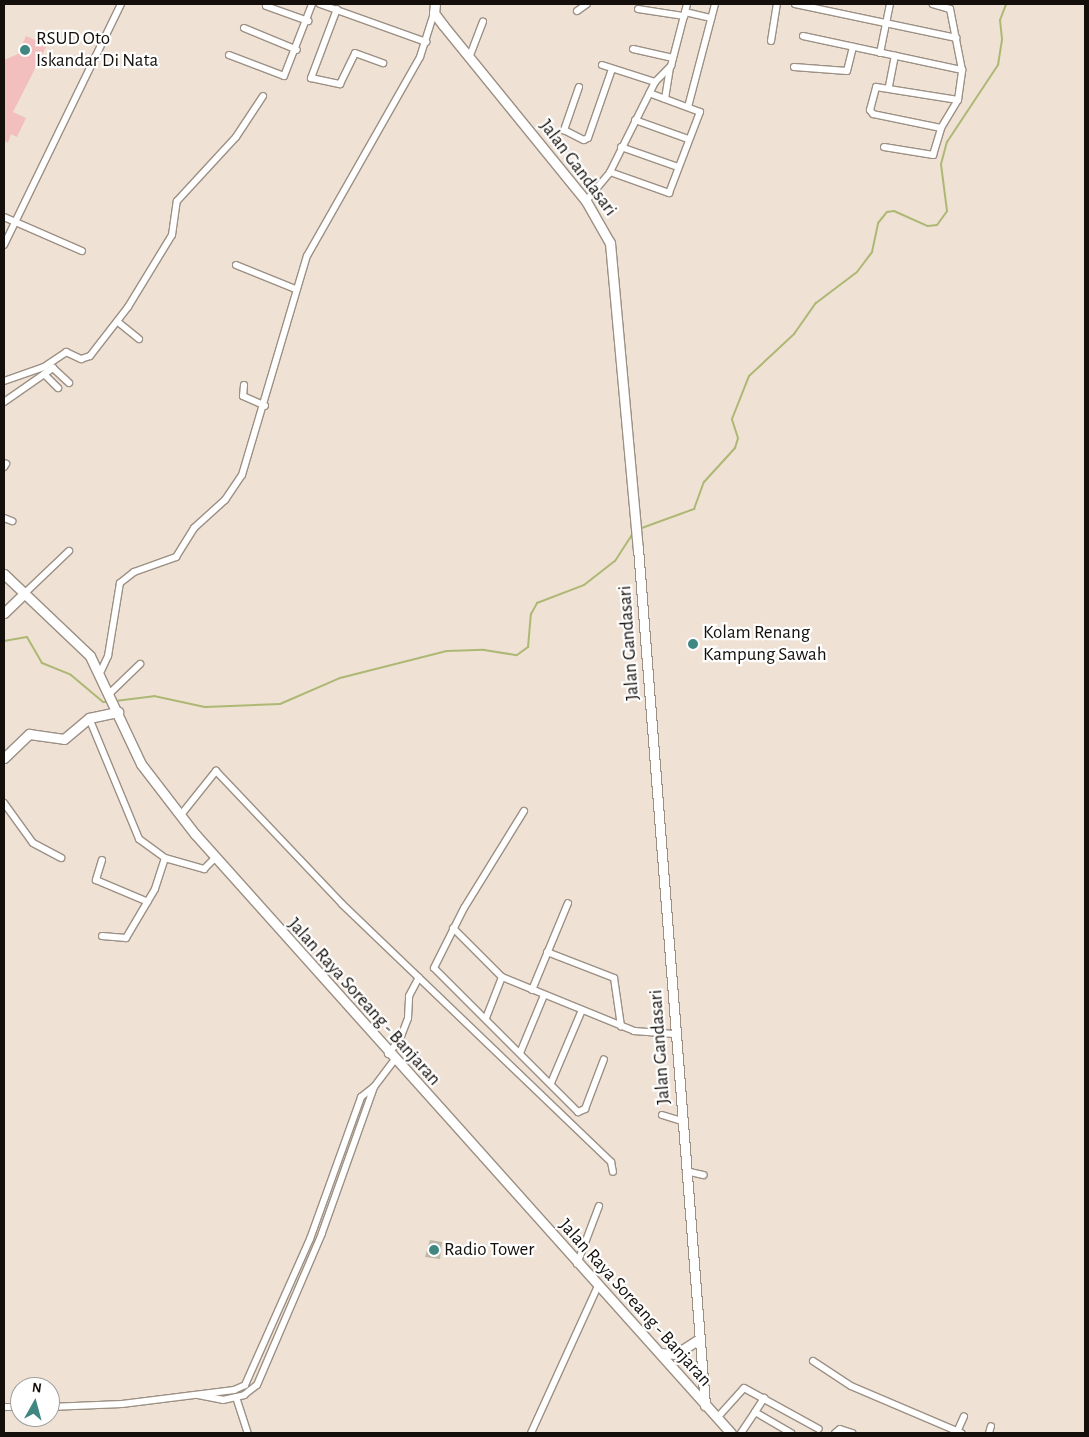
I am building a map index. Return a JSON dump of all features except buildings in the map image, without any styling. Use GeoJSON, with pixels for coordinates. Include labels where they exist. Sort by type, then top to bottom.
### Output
{"type":"FeatureCollection","features":[{"type":"Feature","properties":{"kind":"street"},"geometry":{"type":"LineString","coordinates":[[4,245],[13,222],[121,4]]}},
{"type":"Feature","properties":{"kind":"street"},"geometry":{"type":"LineString","coordinates":[[229,55],[284,76],[308,22],[312,4]]}},
{"type":"Feature","properties":{"kind":"street"},"geometry":{"type":"LineString","coordinates":[[320,4],[426,42]]}},
{"type":"Feature","properties":{"kind":"street"},"geometry":{"type":"LineString","coordinates":[[577,11],[587,4]]}},
{"type":"Feature","properties":{"kind":"street"},"geometry":{"type":"LineString","coordinates":[[665,98],[687,4]]}},
{"type":"Feature","properties":{"kind":"street"},"geometry":{"type":"LineString","coordinates":[[688,107],[715,4]]}},
{"type":"Feature","properties":{"kind":"street"},"geometry":{"type":"LineString","coordinates":[[770,41],[777,4]]}},
{"type":"Feature","properties":{"kind":"street"},"geometry":{"type":"LineString","coordinates":[[795,4],[956,38]]}},
{"type":"Feature","properties":{"kind":"street"},"geometry":{"type":"LineString","coordinates":[[880,53],[890,4]]}},
{"type":"Feature","properties":{"kind":"street"},"geometry":{"type":"LineString","coordinates":[[884,146],[932,156],[941,128],[958,100],[962,70],[950,9],[933,4]]}},
{"type":"Feature","properties":{"kind":"street"},"geometry":{"type":"LineString","coordinates":[[266,6],[275,6],[308,22]]}},
{"type":"Feature","properties":{"kind":"street"},"geometry":{"type":"LineString","coordinates":[[101,671],[111,642],[120,583],[134,572],[176,557],[194,528],[225,500],[242,475],[265,406],[295,289],[310,248],[426,42],[435,8]]}},
{"type":"Feature","properties":{"kind":"street","name":"Jalan Gandasari"},"geometry":{"type":"LineString","coordinates":[[435,8],[469,58],[586,201],[610,243],[638,548],[674,1034],[705,1405]]}},
{"type":"Feature","properties":{"kind":"street"},"geometry":{"type":"LineString","coordinates":[[337,9],[311,78],[340,84],[355,53],[383,63]]}},
{"type":"Feature","properties":{"kind":"street"},"geometry":{"type":"LineString","coordinates":[[638,9],[712,18]]}},
{"type":"Feature","properties":{"kind":"street"},"geometry":{"type":"LineString","coordinates":[[469,58],[483,22]]}},
{"type":"Feature","properties":{"kind":"street"},"geometry":{"type":"LineString","coordinates":[[244,28],[297,50]]}},
{"type":"Feature","properties":{"kind":"street"},"geometry":{"type":"LineString","coordinates":[[803,36],[962,70]]}},
{"type":"Feature","properties":{"kind":"street"},"geometry":{"type":"LineString","coordinates":[[794,67],[847,71],[853,47]]}},
{"type":"Feature","properties":{"kind":"street"},"geometry":{"type":"LineString","coordinates":[[633,49],[673,58]]}},
{"type":"Feature","properties":{"kind":"street"},"geometry":{"type":"LineString","coordinates":[[889,86],[895,56]]}},
{"type":"Feature","properties":{"kind":"street"},"geometry":{"type":"LineString","coordinates":[[602,65],[655,82]]}},
{"type":"Feature","properties":{"kind":"street"},"geometry":{"type":"LineString","coordinates":[[586,201],[610,172],[655,82],[671,66]]}},
{"type":"Feature","properties":{"kind":"street"},"geometry":{"type":"LineString","coordinates":[[579,88],[564,130],[584,140],[588,138],[612,69]]}},
{"type":"Feature","properties":{"kind":"street"},"geometry":{"type":"LineString","coordinates":[[941,128],[873,114],[870,110],[876,87],[889,86],[958,100]]}},
{"type":"Feature","properties":{"kind":"street"},"geometry":{"type":"LineString","coordinates":[[610,172],[668,194],[700,112],[650,93]]}},
{"type":"Feature","properties":{"kind":"street"},"geometry":{"type":"LineString","coordinates":[[4,381],[44,367],[66,352],[87,358],[118,322],[172,235],[177,201],[236,137],[262,96]]}},
{"type":"Feature","properties":{"kind":"street"},"geometry":{"type":"LineString","coordinates":[[635,120],[688,139]]}},
{"type":"Feature","properties":{"kind":"street"},"geometry":{"type":"LineString","coordinates":[[621,147],[678,167]]}},
{"type":"Feature","properties":{"kind":"street"},"geometry":{"type":"LineString","coordinates":[[4,217],[82,251]]}},
{"type":"Feature","properties":{"kind":"street"},"geometry":{"type":"LineString","coordinates":[[236,265],[295,289]]}},
{"type":"Feature","properties":{"kind":"street"},"geometry":{"type":"LineString","coordinates":[[118,322],[139,339]]}},
{"type":"Feature","properties":{"kind":"street"},"geometry":{"type":"LineString","coordinates":[[4,402],[54,368],[69,383]]}},
{"type":"Feature","properties":{"kind":"street"},"geometry":{"type":"LineString","coordinates":[[44,374],[58,388]]}},
{"type":"Feature","properties":{"kind":"street"},"geometry":{"type":"LineString","coordinates":[[244,385],[244,397],[265,406]]}},
{"type":"Feature","properties":{"kind":"street"},"geometry":{"type":"LineString","coordinates":[[4,518],[12,521]]}},
{"type":"Feature","properties":{"kind":"street"},"geometry":{"type":"LineString","coordinates":[[6,608],[25,593],[69,551]]}},
{"type":"Feature","properties":{"kind":"street","name":"Jalan Raya Soreang - Banjaran"},"geometry":{"type":"LineString","coordinates":[[4,574],[75,639],[101,671],[116,710],[141,764],[180,816],[215,858],[391,1057],[731,1433]]}},
{"type":"Feature","properties":{"kind":"street"},"geometry":{"type":"LineString","coordinates":[[111,694],[140,664]]}},
{"type":"Feature","properties":{"kind":"street"},"geometry":{"type":"LineString","coordinates":[[4,758],[30,734],[64,739],[89,718],[116,710]]}},
{"type":"Feature","properties":{"kind":"street"},"geometry":{"type":"LineString","coordinates":[[89,718],[139,839],[165,858],[204,869],[215,858]]}},
{"type":"Feature","properties":{"kind":"street"},"geometry":{"type":"LineString","coordinates":[[180,816],[216,771],[280,842],[611,1162],[613,1172]]}},
{"type":"Feature","properties":{"kind":"street"},"geometry":{"type":"LineString","coordinates":[[4,803],[33,843],[61,858]]}},
{"type":"Feature","properties":{"kind":"street"},"geometry":{"type":"LineString","coordinates":[[524,811],[453,928],[434,968],[520,1054],[582,1112],[604,1059]]}},
{"type":"Feature","properties":{"kind":"street"},"geometry":{"type":"LineString","coordinates":[[102,936],[124,940],[148,902],[165,858]]}},
{"type":"Feature","properties":{"kind":"street"},"geometry":{"type":"LineString","coordinates":[[102,860],[96,880],[148,902]]}},
{"type":"Feature","properties":{"kind":"street"},"geometry":{"type":"LineString","coordinates":[[532,990],[568,903]]}},
{"type":"Feature","properties":{"kind":"street"},"geometry":{"type":"LineString","coordinates":[[453,928],[502,977],[621,1026],[648,1034],[674,1034]]}},
{"type":"Feature","properties":{"kind":"street"},"geometry":{"type":"LineString","coordinates":[[548,952],[614,978],[621,1026]]}},
{"type":"Feature","properties":{"kind":"street"},"geometry":{"type":"LineString","coordinates":[[60,1407],[80,1408],[234,1390],[245,1385],[277,1329],[315,1250],[374,1087],[400,1039],[408,1018],[409,996],[419,977]]}},
{"type":"Feature","properties":{"kind":"street"},"geometry":{"type":"LineString","coordinates":[[486,1018],[502,977]]}},
{"type":"Feature","properties":{"kind":"street"},"geometry":{"type":"LineString","coordinates":[[520,1054],[544,995]]}},
{"type":"Feature","properties":{"kind":"street"},"geometry":{"type":"LineString","coordinates":[[551,1083],[582,1010]]}},
{"type":"Feature","properties":{"kind":"street"},"geometry":{"type":"LineString","coordinates":[[197,1394],[212,1399],[236,1397],[257,1385],[361,1097],[374,1087]]}},
{"type":"Feature","properties":{"kind":"street"},"geometry":{"type":"LineString","coordinates":[[662,1115],[682,1122]]}},
{"type":"Feature","properties":{"kind":"street"},"geometry":{"type":"LineString","coordinates":[[337,1165],[346,1168]]}},
{"type":"Feature","properties":{"kind":"street"},"geometry":{"type":"LineString","coordinates":[[686,1170],[704,1175]]}},
{"type":"Feature","properties":{"kind":"street"},"geometry":{"type":"LineString","coordinates":[[577,1264],[600,1206]]}},
{"type":"Feature","properties":{"kind":"street"},"geometry":{"type":"LineString","coordinates":[[307,1247],[315,1250]]}},
{"type":"Feature","properties":{"kind":"street"},"geometry":{"type":"LineString","coordinates":[[531,1433],[598,1286]]}},
{"type":"Feature","properties":{"kind":"street"},"geometry":{"type":"LineString","coordinates":[[660,1353],[676,1354],[699,1340]]}},
{"type":"Feature","properties":{"kind":"street"},"geometry":{"type":"LineString","coordinates":[[812,1361],[852,1386],[954,1432],[964,1416]]}},
{"type":"Feature","properties":{"kind":"street"},"geometry":{"type":"LineString","coordinates":[[717,1418],[742,1388],[764,1398],[819,1429]]}},
{"type":"Feature","properties":{"kind":"street"},"geometry":{"type":"LineString","coordinates":[[236,1397],[248,1433]]}},
{"type":"Feature","properties":{"kind":"street"},"geometry":{"type":"LineString","coordinates":[[741,1433],[764,1398]]}},
{"type":"Feature","properties":{"kind":"street"},"geometry":{"type":"LineString","coordinates":[[755,1412],[791,1433]]}},
{"type":"Feature","properties":{"kind":"street"},"geometry":{"type":"LineString","coordinates":[[989,1433],[990,1426]]}},
{"type":"Feature","properties":{"kind":"street"},"geometry":{"type":"LineString","coordinates":[[835,1433],[838,1429],[852,1433]]}},
{"type":"Feature","properties":{"kind":"shaded area"},"geometry":{"type":"Polygon","coordinates":[[[26,36],[47,45],[13,112],[26,118],[17,137],[11,134],[8,143],[4,141],[4,60],[18,54],[26,36]]]}},
{"type":"Feature","properties":{"kind":"waterway"},"geometry":{"type":"LineString","coordinates":[[639,529],[694,509],[704,482],[735,448],[738,438],[732,419],[749,376],[794,334],[816,303],[857,272],[872,252],[878,223],[887,212],[894,211],[928,226],[937,225],[947,211],[941,164],[947,142],[998,65],[1002,39],[1000,20],[1006,4]]}},
{"type":"Feature","properties":{"kind":"waterway"},"geometry":{"type":"LineString","coordinates":[[115,701],[154,696],[205,707],[280,704],[340,678],[447,651],[484,650],[517,655],[528,647],[531,614],[537,603],[584,585],[615,561],[633,533]]}},
{"type":"Feature","properties":{"kind":"waterway"},"geometry":{"type":"LineString","coordinates":[[4,641],[27,637],[42,663],[71,675],[103,702],[107,702]]}},
{"type":"Feature","properties":{"kind":"place","name":"RSUD Oto Iskandar Di Nata"},"geometry":{"type":"Point","coordinates":[25,50]}},
{"type":"Feature","properties":{"kind":"place","name":"Kolam Renang Kampung Sawah"},"geometry":{"type":"Point","coordinates":[693,644]}},
{"type":"Feature","properties":{"kind":"place","name":"Radio Tower"},"geometry":{"type":"Point","coordinates":[434,1250]}}]}
